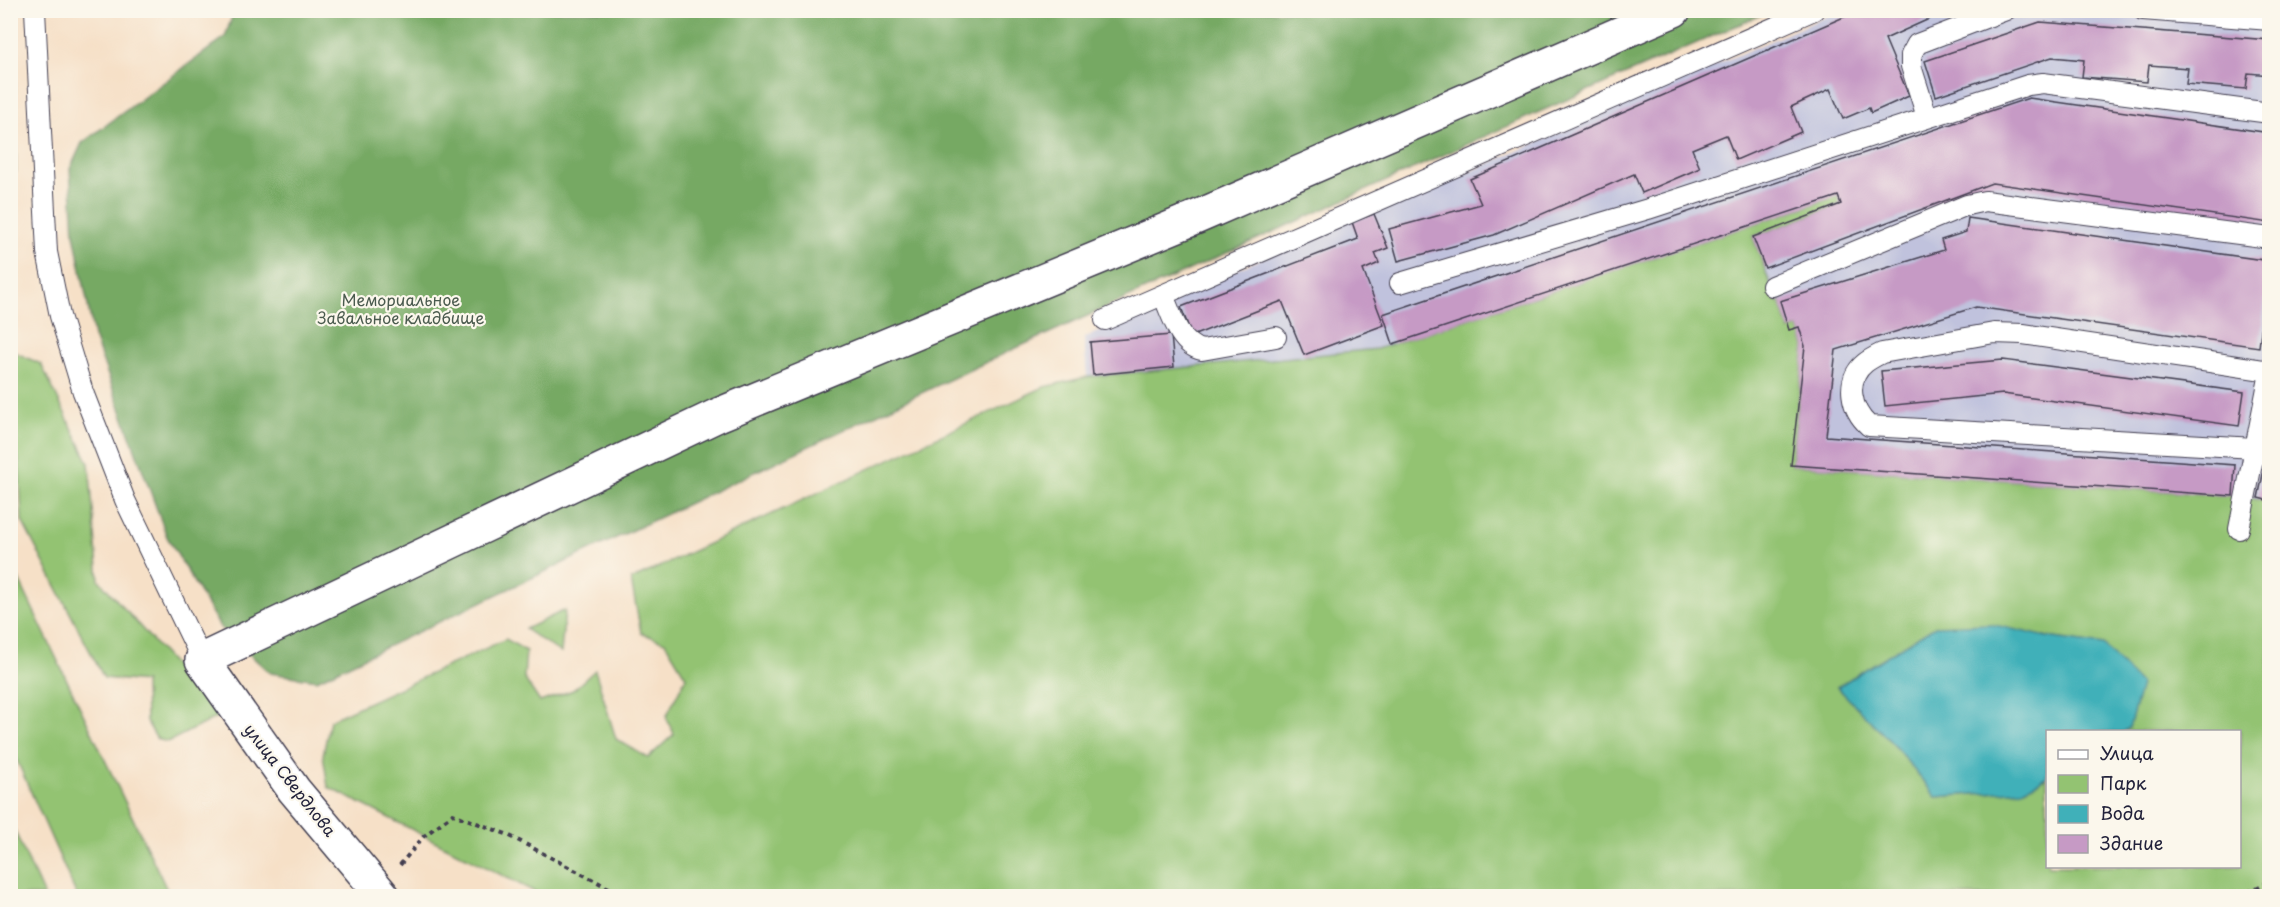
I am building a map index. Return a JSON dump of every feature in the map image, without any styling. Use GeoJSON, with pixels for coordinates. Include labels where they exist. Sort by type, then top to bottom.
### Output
{"type":"FeatureCollection","features":[{"type":"Feature","properties":{"kind":"street"},"geometry":{"type":"LineString","coordinates":[[202,660],[718,416],[1218,208],[1674,10]]}},
{"type":"Feature","properties":{"kind":"street","name":"улица Свердлова"},"geometry":{"type":"LineString","coordinates":[[202,660],[294,790],[381,894]]}},
{"type":"Feature","properties":{"kind":"lane"},"geometry":{"type":"LineString","coordinates":[[35,10],[47,252],[60,316],[83,392],[125,500],[202,660]]}},
{"type":"Feature","properties":{"kind":"lane"},"geometry":{"type":"LineString","coordinates":[[1105,320],[1814,10]]}},
{"type":"Feature","properties":{"kind":"lane"},"geometry":{"type":"LineString","coordinates":[[1927,117],[1911,66],[1911,55],[1917,44],[2006,10]]}},
{"type":"Feature","properties":{"kind":"lane"},"geometry":{"type":"LineString","coordinates":[[2143,10],[2270,20]]}},
{"type":"Feature","properties":{"kind":"lane"},"geometry":{"type":"LineString","coordinates":[[1400,283],[1648,209],[1927,117],[2043,82],[2270,113]]}},
{"type":"Feature","properties":{"kind":"lane"},"geometry":{"type":"LineString","coordinates":[[1772,286],[1967,205],[1985,201],[2270,238]]}},
{"type":"Feature","properties":{"kind":"lane"},"geometry":{"type":"LineString","coordinates":[[1163,295],[1184,339],[1195,348],[1202,350],[1276,337]]}},
{"type":"Feature","properties":{"kind":"lane"},"geometry":{"type":"LineString","coordinates":[[2240,528],[2270,372],[2023,334],[1994,333],[1882,353],[1865,363],[1857,373],[1852,389],[1853,404],[1860,418],[1869,426],[2255,448]]}},
{"type":"Feature","properties":{"kind":"path"},"geometry":{"type":"LineString","coordinates":[[381,894],[424,836],[453,814],[506,834],[624,897]]}},
{"type":"Feature","properties":{"kind":"path"},"geometry":{"type":"LineString","coordinates":[[2240,897],[2270,881]]}},
{"type":"Feature","properties":{"kind":"shaded area"},"geometry":{"type":"Polygon","coordinates":[[[1839,11],[2269,11],[2269,501],[2233,496],[1791,465],[1789,330],[1753,237],[1841,204],[1377,349],[1087,377],[1084,338],[1348,220],[1464,174],[1839,11]]]}},
{"type":"Feature","properties":{"kind":"green space"},"geometry":{"type":"Polygon","coordinates":[[[10,11],[14,11],[16,172],[11,173],[10,11]]]}},
{"type":"Feature","properties":{"kind":"green space","name":"Мемориальное Завальное кладбище"},"geometry":{"type":"Polygon","coordinates":[[[234,11],[1770,11],[1530,116],[1012,350],[317,680],[270,673],[220,627],[167,537],[94,337],[74,234],[70,169],[82,143],[225,37],[234,11]]]}},
{"type":"Feature","properties":{"kind":"green space"},"geometry":{"type":"Polygon","coordinates":[[[10,190],[14,192],[17,255],[11,258],[10,190]]]}},
{"type":"Feature","properties":{"kind":"green space"},"geometry":{"type":"Polygon","coordinates":[[[1838,196],[1841,204],[1753,237],[1777,302],[1780,301],[1789,330],[1799,327],[1805,346],[1791,465],[2233,496],[2269,501],[2269,896],[543,896],[328,787],[323,755],[330,720],[506,639],[526,651],[524,678],[540,702],[573,690],[595,670],[616,739],[648,758],[674,734],[666,717],[686,677],[665,642],[641,633],[631,580],[1044,387],[1087,377],[1377,349],[1838,196]]]}},
{"type":"Feature","properties":{"kind":"green space"},"geometry":{"type":"Polygon","coordinates":[[[10,350],[41,364],[89,463],[99,580],[219,716],[168,742],[157,739],[146,721],[145,682],[104,678],[22,521],[19,461],[11,436],[10,350]]]}},
{"type":"Feature","properties":{"kind":"green space"},"geometry":{"type":"Polygon","coordinates":[[[11,563],[170,896],[77,896],[11,747],[11,563]]]}},
{"type":"Feature","properties":{"kind":"green space"},"geometry":{"type":"Polygon","coordinates":[[[565,610],[561,653],[525,629],[565,610]]]}},
{"type":"Feature","properties":{"kind":"green space"},"geometry":{"type":"Polygon","coordinates":[[[11,823],[44,896],[11,896],[11,823]]]}},
{"type":"Feature","properties":{"kind":"water"},"geometry":{"type":"Polygon","coordinates":[[[1990,624],[2047,637],[2103,645],[2141,685],[2129,728],[2126,730],[2046,730],[2046,778],[2023,790],[1936,797],[1894,745],[1837,687],[1935,626],[1990,624]]]}},
{"type":"Feature","properties":{"kind":"building"},"geometry":{"type":"Polygon","coordinates":[[[1860,10],[1949,10],[1885,39],[1909,96],[1871,113],[1869,108],[1843,119],[1830,89],[1791,107],[1801,132],[1736,160],[1726,135],[1692,149],[1700,168],[1642,193],[1634,174],[1494,235],[1398,261],[1389,229],[1481,204],[1470,179],[1860,10]]]}},
{"type":"Feature","properties":{"kind":"building"},"geometry":{"type":"Polygon","coordinates":[[[2040,22],[2270,40],[2270,75],[2248,73],[2246,89],[2186,84],[2188,68],[2149,65],[2147,82],[2082,77],[2084,60],[2052,57],[1936,96],[1925,61],[2040,22]]]}},
{"type":"Feature","properties":{"kind":"building"},"geometry":{"type":"Polygon","coordinates":[[[2029,98],[2270,133],[2270,223],[1992,183],[1765,268],[1753,237],[1841,204],[1838,196],[1393,344],[1383,314],[2029,98]]]}},
{"type":"Feature","properties":{"kind":"building"},"geometry":{"type":"Polygon","coordinates":[[[1374,214],[1388,248],[1375,253],[1379,263],[1363,270],[1384,325],[1304,355],[1282,301],[1192,336],[1181,307],[1358,239],[1352,222],[1374,214]]]}},
{"type":"Feature","properties":{"kind":"building"},"geometry":{"type":"Polygon","coordinates":[[[1968,218],[2270,261],[2259,347],[1976,307],[1836,350],[1826,436],[2235,465],[2233,496],[1791,465],[1805,346],[1799,327],[1789,330],[1780,301],[1944,250],[1941,240],[1966,232],[1968,218]]]}},
{"type":"Feature","properties":{"kind":"building"},"geometry":{"type":"Polygon","coordinates":[[[1171,335],[1174,367],[1093,375],[1090,342],[1171,335]]]}},
{"type":"Feature","properties":{"kind":"building"},"geometry":{"type":"Polygon","coordinates":[[[2003,360],[2244,392],[2239,426],[2003,394],[1885,406],[1881,371],[2003,360]]]}},
{"type":"Feature","properties":{"kind":"building"},"geometry":{"type":"Polygon","coordinates":[[[2268,451],[2270,451],[2270,501],[2258,498],[2268,451]]]}}]}
